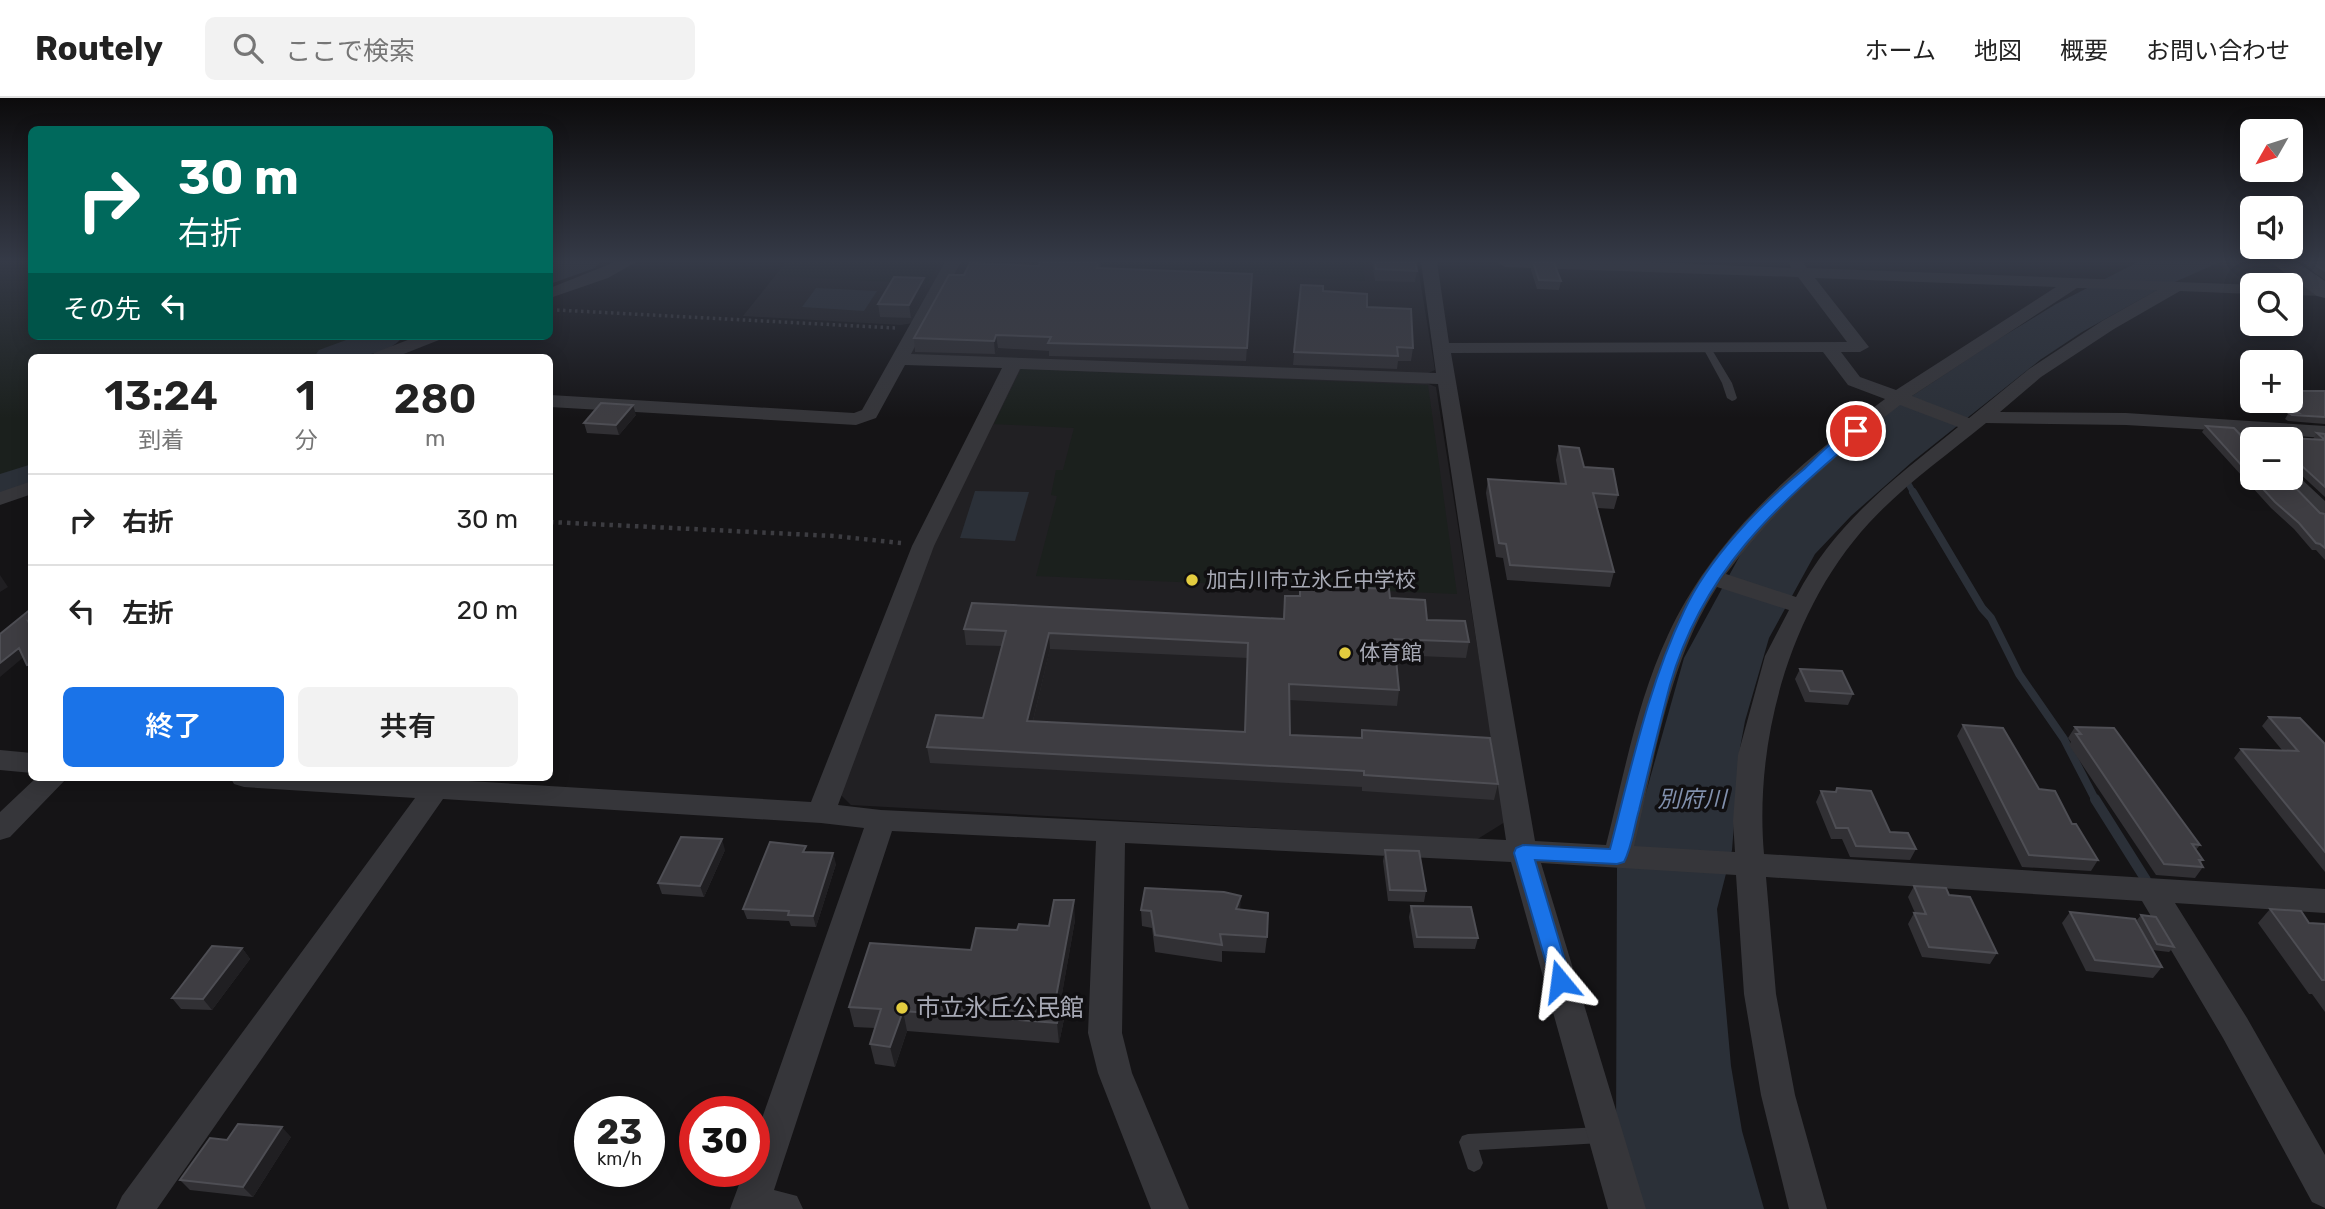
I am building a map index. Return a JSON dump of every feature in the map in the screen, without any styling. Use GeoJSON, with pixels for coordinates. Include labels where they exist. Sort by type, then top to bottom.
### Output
{"type":"FeatureCollection","features":[{"type":"Feature","properties":{"kind":"street"},"geometry":{"type":"LineString","coordinates":[[553,401],[856,419],[869,414],[924,314]]}},
{"type":"Feature","properties":{"kind":"street"},"geometry":{"type":"LineString","coordinates":[[1436,314],[1523,853],[1627,1209]]}},
{"type":"Feature","properties":{"kind":"street"},"geometry":{"type":"LineString","coordinates":[[1441,348],[1860,347],[1835,314]]}},
{"type":"Feature","properties":{"kind":"street"},"geometry":{"type":"LineString","coordinates":[[1625,857],[1663,682],[1692,610],[1711,577],[1752,526],[1790,487],[1898,398],[1964,352],[2026,314]]}},
{"type":"Feature","properties":{"kind":"street"},"geometry":{"type":"LineString","coordinates":[[1808,1209],[1778,1095],[1760,994],[1744,866],[1751,755],[1777,656],[1834,551],[1862,519],[2007,394],[2128,314]]}},
{"type":"Feature","properties":{"kind":"street"},"geometry":{"type":"LineString","coordinates":[[388,354],[423,340]]}},
{"type":"Feature","properties":{"kind":"street"},"geometry":{"type":"LineString","coordinates":[[1828,347],[1854,381],[1898,398],[1976,421],[2126,419],[2325,432]]}},
{"type":"Feature","properties":{"kind":"street"},"geometry":{"type":"LineString","coordinates":[[900,359],[1446,379]]}},
{"type":"Feature","properties":{"kind":"street"},"geometry":{"type":"LineString","coordinates":[[821,813],[923,546],[1014,363]]}},
{"type":"Feature","properties":{"kind":"street"},"geometry":{"type":"LineString","coordinates":[[2236,426],[2240,430]]}},
{"type":"Feature","properties":{"kind":"street"},"geometry":{"type":"LineString","coordinates":[[0,499],[28,488]]}},
{"type":"Feature","properties":{"kind":"street"},"geometry":{"type":"LineString","coordinates":[[2301,490],[2325,513]]}},
{"type":"Feature","properties":{"kind":"street"},"geometry":{"type":"LineString","coordinates":[[1711,577],[1802,607]]}},
{"type":"Feature","properties":{"kind":"street"},"geometry":{"type":"LineString","coordinates":[[0,760],[28,763]]}},
{"type":"Feature","properties":{"kind":"street"},"geometry":{"type":"LineString","coordinates":[[0,829],[50,781]]}},
{"type":"Feature","properties":{"kind":"street"},"geometry":{"type":"LineString","coordinates":[[308,781],[821,813],[881,820],[1625,857],[2325,901]]}},
{"type":"Feature","properties":{"kind":"street"},"geometry":{"type":"LineString","coordinates":[[135,1209],[436,789]]}},
{"type":"Feature","properties":{"kind":"street"},"geometry":{"type":"LineString","coordinates":[[761,1208],[881,820]]}},
{"type":"Feature","properties":{"kind":"street"},"geometry":{"type":"LineString","coordinates":[[1111,832],[1105,1033],[1115,1073],[1170,1209]]}},
{"type":"Feature","properties":{"kind":"street"},"geometry":{"type":"LineString","coordinates":[[2151,890],[2235,1028],[2325,1190]]}},
{"type":"Feature","properties":{"kind":"lane"},"geometry":{"type":"LineString","coordinates":[[1707,348],[1727,383],[1732,398]]}},
{"type":"Feature","properties":{"kind":"lane"},"geometry":{"type":"LineString","coordinates":[[1474,1163],[1468,1142],[1605,1135]]}},
{"type":"Feature","properties":{"kind":"path"},"geometry":{"type":"LineString","coordinates":[[624,314],[915,329]]}},
{"type":"Feature","properties":{"kind":"path"},"geometry":{"type":"LineString","coordinates":[[553,522],[835,536],[923,546]]}},
{"type":"Feature","properties":{"kind":"shaded area"},"geometry":{"type":"Polygon","coordinates":[[[0,314],[28,314],[28,340],[374,340],[343,354],[28,354],[28,469],[0,482],[0,314]]]}},
{"type":"Feature","properties":{"kind":"shaded area"},"geometry":{"type":"Polygon","coordinates":[[[745,314],[918,314],[913,323],[901,325],[743,316],[745,314]]]}},
{"type":"Feature","properties":{"kind":"shaded area"},"geometry":{"type":"Polygon","coordinates":[[[933,314],[1426,314],[1435,370],[1424,375],[910,355],[933,314]]]}},
{"type":"Feature","properties":{"kind":"shaded area","name":"加古川市立氷丘中学校"},"geometry":{"type":"Polygon","coordinates":[[[1024,367],[1424,382],[1436,387],[1505,822],[1476,840],[851,805],[839,793],[929,551],[1016,371],[1024,367]]]}},
{"type":"Feature","properties":{"kind":"shaded area"},"geometry":{"type":"Polygon","coordinates":[[[1021,369],[1428,385],[1457,594],[1036,576],[1057,496],[1051,495],[1056,470],[1063,470],[1074,428],[994,424],[1021,369]]]}},
{"type":"Feature","properties":{"kind":"water","name":"別府川"},"geometry":{"type":"Polygon","coordinates":[[[2040,314],[2115,314],[2040,360],[1912,462],[1851,516],[1815,554],[1769,638],[1745,721],[1740,748],[1732,850],[1717,909],[1731,1066],[1742,1131],[1764,1209],[1636,1209],[1616,1142],[1617,868],[1632,842],[1684,658],[1743,550],[1789,497],[1889,411],[2040,314]]]}},
{"type":"Feature","properties":{"kind":"water"},"geometry":{"type":"Polygon","coordinates":[[[975,491],[1029,492],[1015,541],[960,538],[975,491]]]}},
{"type":"Feature","properties":{"kind":"building"},"geometry":{"type":"Polygon","coordinates":[[[927,314],[1249,314],[1247,348],[1048,343],[1051,337],[996,335],[994,341],[914,338],[927,314]]]}},
{"type":"Feature","properties":{"kind":"building"},"geometry":{"type":"Polygon","coordinates":[[[1298,314],[1411,314],[1413,348],[1397,347],[1398,356],[1294,352],[1298,314]]]}},
{"type":"Feature","properties":{"kind":"building"},"geometry":{"type":"Polygon","coordinates":[[[2303,391],[2325,391],[2325,417],[2289,413],[2303,413],[2303,391]]]}},
{"type":"Feature","properties":{"kind":"building"},"geometry":{"type":"Polygon","coordinates":[[[601,403],[633,405],[616,425],[584,423],[601,403]]]}},
{"type":"Feature","properties":{"kind":"building"},"geometry":{"type":"Polygon","coordinates":[[[2206,426],[2234,428],[2240,434],[2240,464],[2206,426]]]}},
{"type":"Feature","properties":{"kind":"building"},"geometry":{"type":"Polygon","coordinates":[[[2303,439],[2325,440],[2325,487],[2303,467],[2303,439]]]}},
{"type":"Feature","properties":{"kind":"building"},"geometry":{"type":"Polygon","coordinates":[[[1559,446],[1579,448],[1584,467],[1613,469],[1618,495],[1593,493],[1614,572],[1510,565],[1506,544],[1499,543],[1488,479],[1566,484],[1559,446]]]}},
{"type":"Feature","properties":{"kind":"building"},"geometry":{"type":"Polygon","coordinates":[[[2264,490],[2298,490],[2320,513],[2325,514],[2325,548],[2316,543],[2299,523],[2264,490]]]}},
{"type":"Feature","properties":{"kind":"building"},"geometry":{"type":"Polygon","coordinates":[[[1300,585],[1389,589],[1390,598],[1425,600],[1427,620],[1465,621],[1469,642],[1394,639],[1399,690],[1289,684],[1290,735],[1362,738],[1362,730],[1490,738],[1498,784],[1364,775],[1364,771],[927,747],[936,715],[983,718],[1006,631],[964,629],[972,603],[1284,619],[1285,596],[1300,596],[1300,585]],[[1049,633],[1027,721],[1245,732],[1248,643],[1049,633]]]}},
{"type":"Feature","properties":{"kind":"building"},"geometry":{"type":"Polygon","coordinates":[[[28,611],[28,665],[19,648],[0,663],[0,634],[28,611]]]}},
{"type":"Feature","properties":{"kind":"building"},"geometry":{"type":"Polygon","coordinates":[[[1800,669],[1842,671],[1853,694],[1810,691],[1800,669]]]}},
{"type":"Feature","properties":{"kind":"building"},"geometry":{"type":"Polygon","coordinates":[[[2269,717],[2300,718],[2325,744],[2325,852],[2241,749],[2298,751],[2269,717]]]}},
{"type":"Feature","properties":{"kind":"building"},"geometry":{"type":"Polygon","coordinates":[[[1963,725],[2003,728],[2039,789],[2055,791],[2072,824],[2076,824],[2098,860],[2029,855],[1963,725]]]}},
{"type":"Feature","properties":{"kind":"building"},"geometry":{"type":"Polygon","coordinates":[[[2075,727],[2114,728],[2200,845],[2192,844],[2203,860],[2199,860],[2203,867],[2164,864],[2076,734],[2081,734],[2075,727]]]}},
{"type":"Feature","properties":{"kind":"building"},"geometry":{"type":"Polygon","coordinates":[[[1837,788],[1871,791],[1890,832],[1908,833],[1916,849],[1856,846],[1848,828],[1836,828],[1821,791],[1836,792],[1837,788]]]}},
{"type":"Feature","properties":{"kind":"building"},"geometry":{"type":"Polygon","coordinates":[[[681,837],[722,839],[700,886],[658,883],[681,837]]]}},
{"type":"Feature","properties":{"kind":"building"},"geometry":{"type":"Polygon","coordinates":[[[770,842],[806,846],[803,852],[833,853],[813,916],[788,915],[789,911],[743,909],[770,842]]]}},
{"type":"Feature","properties":{"kind":"building"},"geometry":{"type":"Polygon","coordinates":[[[1385,850],[1419,851],[1426,891],[1390,890],[1385,850]]]}},
{"type":"Feature","properties":{"kind":"building"},"geometry":{"type":"Polygon","coordinates":[[[1914,886],[1946,888],[1949,895],[1970,897],[1997,953],[1929,947],[1914,913],[1926,914],[1914,886]]]}},
{"type":"Feature","properties":{"kind":"building"},"geometry":{"type":"Polygon","coordinates":[[[1145,888],[1224,892],[1241,896],[1236,909],[1268,913],[1267,937],[1220,934],[1222,945],[1155,935],[1151,911],[1141,910],[1145,888]]]}},
{"type":"Feature","properties":{"kind":"building"},"geometry":{"type":"Polygon","coordinates":[[[1054,900],[1074,900],[1056,997],[1062,999],[1057,1023],[903,1011],[890,1047],[870,1044],[881,1009],[849,1007],[870,943],[971,950],[976,928],[1017,930],[1019,924],[1049,926],[1054,900]]]}},
{"type":"Feature","properties":{"kind":"building"},"geometry":{"type":"Polygon","coordinates":[[[1411,906],[1471,907],[1478,938],[1417,937],[1411,906]]]}},
{"type":"Feature","properties":{"kind":"building"},"geometry":{"type":"Polygon","coordinates":[[[2270,909],[2301,911],[2309,923],[2325,924],[2325,980],[2322,980],[2270,909]]]}},
{"type":"Feature","properties":{"kind":"building"},"geometry":{"type":"Polygon","coordinates":[[[2070,912],[2135,919],[2162,967],[2095,960],[2070,912]]]}},
{"type":"Feature","properties":{"kind":"building"},"geometry":{"type":"Polygon","coordinates":[[[2141,915],[2156,917],[2174,947],[2157,944],[2141,915]]]}},
{"type":"Feature","properties":{"kind":"building"},"geometry":{"type":"Polygon","coordinates":[[[212,946],[242,948],[203,999],[172,998],[212,946]]]}},
{"type":"Feature","properties":{"kind":"building"},"geometry":{"type":"Polygon","coordinates":[[[238,1124],[282,1127],[243,1187],[180,1180],[210,1138],[227,1140],[238,1124]]]}},
{"type":"Feature","properties":{"kind":"waterway"},"geometry":{"type":"LineString","coordinates":[[339,354],[376,340]]}},
{"type":"Feature","properties":{"kind":"waterway"},"geometry":{"type":"LineString","coordinates":[[0,487],[28,476]]}},
{"type":"Feature","properties":{"kind":"waterway"},"geometry":{"type":"LineString","coordinates":[[1908,483],[1914,494]]}},
{"type":"Feature","properties":{"kind":"waterway"},"geometry":{"type":"LineString","coordinates":[[1913,492],[1982,608],[1991,618],[2019,674],[2064,739],[2096,801]]}},
{"type":"Feature","properties":{"kind":"waterway"},"geometry":{"type":"LineString","coordinates":[[2095,799],[2146,880]]}},
{"type":"Feature","properties":{"kind":"place","name":"加古川市立氷丘中学校"},"geometry":{"type":"Point","coordinates":[1192,580]}},
{"type":"Feature","properties":{"kind":"place","name":"体育館"},"geometry":{"type":"Point","coordinates":[1345,653]}},
{"type":"Feature","properties":{"kind":"place","name":"市立氷丘公民館"},"geometry":{"type":"Point","coordinates":[902,1008]}},
{"type":"Feature","properties":{"kind":"route"},"geometry":{"type":"LineString","coordinates":[[1560,981],[1523,853],[1617,856],[1663,682],[1692,610],[1711,577],[1752,526],[1790,487],[1856,431]]}}]}
